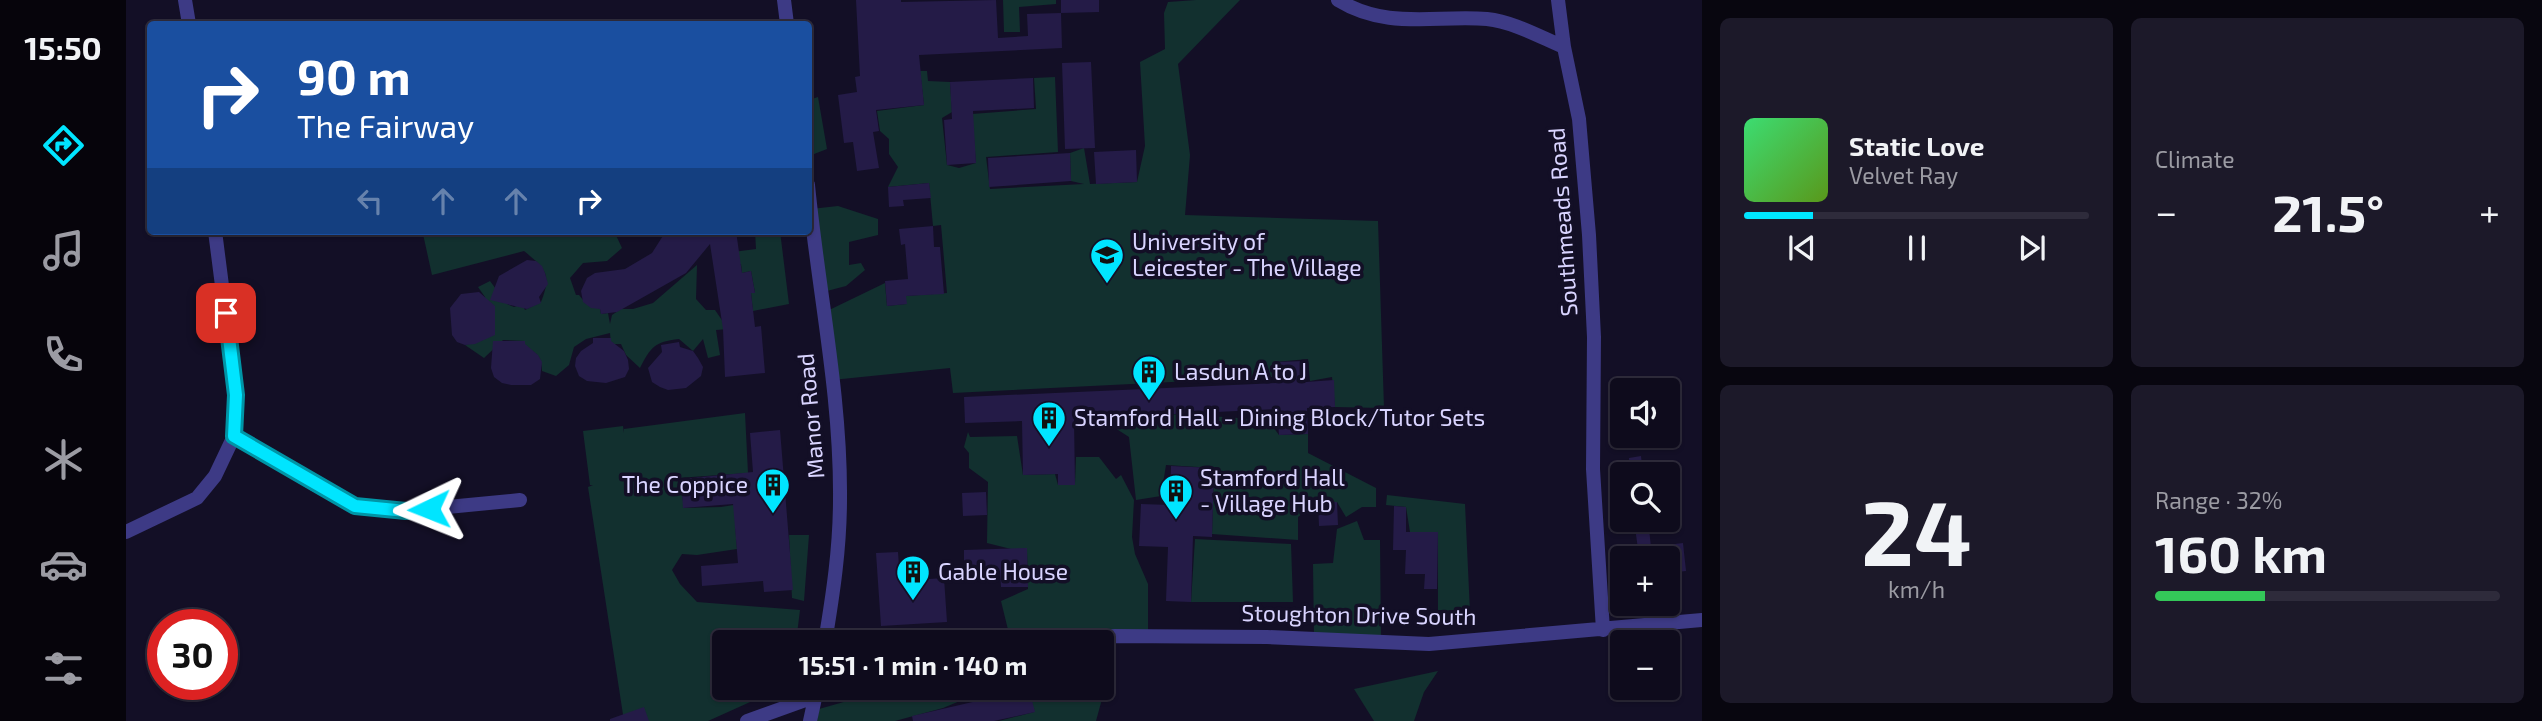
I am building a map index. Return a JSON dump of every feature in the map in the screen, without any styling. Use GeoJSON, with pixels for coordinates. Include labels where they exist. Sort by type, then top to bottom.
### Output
{"type":"FeatureCollection","features":[{"type":"Feature","properties":{"kind":"street"},"geometry":{"type":"LineString","coordinates":[[186,0],[189,21]]}},
{"type":"Feature","properties":{"kind":"street"},"geometry":{"type":"LineString","coordinates":[[784,0],[787,21]]}},
{"type":"Feature","properties":{"kind":"street"},"geometry":{"type":"LineString","coordinates":[[1338,0],[1358,10],[1385,18],[1426,21],[1490,20],[1521,29],[1564,47]]}},
{"type":"Feature","properties":{"kind":"street","name":"Southmeads Road"},"geometry":{"type":"LineString","coordinates":[[1558,0],[1564,47],[1579,119],[1589,235],[1594,337],[1593,469],[1603,630]]}},
{"type":"Feature","properties":{"kind":"street","name":"Manor Road"},"geometry":{"type":"LineString","coordinates":[[812,218],[837,425],[840,498],[838,570],[827,630]]}},
{"type":"Feature","properties":{"kind":"street"},"geometry":{"type":"LineString","coordinates":[[126,532],[197,498],[215,476],[234,436],[236,395],[216,235]]}},
{"type":"Feature","properties":{"kind":"street"},"geometry":{"type":"LineString","coordinates":[[234,436],[355,506],[406,511],[520,500]]}},
{"type":"Feature","properties":{"kind":"street","name":"Stoughton Drive South"},"geometry":{"type":"LineString","coordinates":[[1114,637],[1267,636],[1429,643],[1702,620]]}},
{"type":"Feature","properties":{"kind":"street"},"geometry":{"type":"LineString","coordinates":[[747,721],[796,700]]}},
{"type":"Feature","properties":{"kind":"street"},"geometry":{"type":"LineString","coordinates":[[810,721],[815,700]]}},
{"type":"Feature","properties":{"kind":"green space"},"geometry":{"type":"Polygon","coordinates":[[[1003,0],[1056,0],[1056,4],[1019,7],[1020,32],[1004,32],[1003,0]]]}},
{"type":"Feature","properties":{"kind":"green space"},"geometry":{"type":"Polygon","coordinates":[[[1240,0],[1178,64],[1190,155],[1185,215],[1378,221],[1384,408],[1335,407],[1332,377],[1310,381],[1308,359],[1275,362],[1272,377],[953,393],[950,368],[832,380],[823,313],[885,283],[887,306],[906,304],[906,296],[947,293],[941,225],[933,226],[929,183],[888,187],[898,167],[889,154],[889,139],[880,131],[877,111],[924,105],[920,71],[927,71],[928,81],[950,82],[952,112],[942,118],[947,165],[959,168],[976,163],[972,114],[1036,109],[1034,78],[1055,77],[1058,152],[986,157],[990,189],[1084,184],[1071,181],[1070,153],[1084,148],[1090,184],[1137,182],[1145,146],[1140,62],[1165,49],[1164,13],[1168,2],[1240,0]]]}},
{"type":"Feature","properties":{"kind":"green space"},"geometry":{"type":"Polygon","coordinates":[[[818,97],[827,149],[812,155],[812,99],[818,97]]]}},
{"type":"Feature","properties":{"kind":"green space"},"geometry":{"type":"Polygon","coordinates":[[[838,206],[878,219],[878,235],[849,242],[849,265],[861,263],[865,270],[846,286],[823,292],[812,209],[838,206]]]}},
{"type":"Feature","properties":{"kind":"green space"},"geometry":{"type":"Polygon","coordinates":[[[423,235],[616,235],[622,248],[607,261],[583,263],[570,278],[576,295],[600,309],[601,314],[608,313],[610,324],[612,315],[621,309],[633,309],[653,303],[697,265],[696,299],[706,310],[715,310],[728,329],[716,330],[720,355],[708,358],[703,339],[693,351],[679,339],[671,340],[654,347],[640,368],[626,355],[621,344],[611,344],[610,333],[586,339],[574,347],[569,365],[556,376],[542,371],[538,356],[525,349],[525,341],[503,340],[484,358],[465,345],[483,340],[488,333],[485,297],[478,287],[490,281],[507,304],[514,307],[522,304],[525,310],[541,302],[546,285],[545,273],[524,251],[432,275],[423,235]]]}},
{"type":"Feature","properties":{"kind":"green space"},"geometry":{"type":"Polygon","coordinates":[[[755,235],[780,235],[789,304],[753,311],[751,293],[755,293],[751,271],[742,273],[741,264],[735,265],[733,252],[756,249],[755,235]]]}},
{"type":"Feature","properties":{"kind":"green space"},"geometry":{"type":"Polygon","coordinates":[[[745,413],[748,473],[678,478],[684,508],[721,507],[759,501],[735,524],[737,549],[697,555],[682,554],[672,570],[680,584],[697,602],[800,610],[798,630],[712,630],[712,700],[754,700],[708,721],[624,721],[588,487],[593,485],[590,485],[583,431],[623,426],[624,433],[624,429],[745,413]]]}},
{"type":"Feature","properties":{"kind":"green space"},"geometry":{"type":"Polygon","coordinates":[[[1179,414],[1268,420],[1279,435],[1308,434],[1308,453],[1376,488],[1376,507],[1362,507],[1346,517],[1337,502],[1318,502],[1298,517],[1298,540],[1212,534],[1214,468],[1166,465],[1161,496],[1136,500],[1129,437],[1104,421],[1179,414]]]}},
{"type":"Feature","properties":{"kind":"green space"},"geometry":{"type":"Polygon","coordinates":[[[968,432],[970,437],[1017,436],[1023,475],[1055,474],[1058,485],[1075,484],[1076,457],[1099,457],[1116,479],[1121,475],[1134,500],[1132,537],[1135,554],[1148,584],[1148,636],[1114,638],[1114,630],[1008,630],[1001,601],[1028,589],[1027,553],[987,543],[988,482],[969,468],[969,453],[964,447],[968,432]]]}},
{"type":"Feature","properties":{"kind":"green space"},"geometry":{"type":"Polygon","coordinates":[[[1387,495],[1465,504],[1470,612],[1438,610],[1438,532],[1410,532],[1406,507],[1386,505],[1387,495]]]}},
{"type":"Feature","properties":{"kind":"green space"},"geometry":{"type":"Polygon","coordinates":[[[1357,521],[1364,540],[1380,540],[1381,640],[1314,637],[1313,564],[1333,563],[1337,529],[1357,521]]]}},
{"type":"Feature","properties":{"kind":"green space"},"geometry":{"type":"Polygon","coordinates":[[[789,535],[809,535],[804,601],[792,598],[789,535]]]}},
{"type":"Feature","properties":{"kind":"green space"},"geometry":{"type":"Polygon","coordinates":[[[1195,539],[1291,544],[1293,602],[1191,602],[1195,539]]]}},
{"type":"Feature","properties":{"kind":"green space"},"geometry":{"type":"Polygon","coordinates":[[[1438,671],[1424,692],[1414,721],[1374,721],[1354,689],[1438,671]]]}},
{"type":"Feature","properties":{"kind":"green space"},"geometry":{"type":"Polygon","coordinates":[[[851,700],[962,700],[895,721],[817,721],[819,709],[851,700]]]}},
{"type":"Feature","properties":{"kind":"green space"},"geometry":{"type":"Polygon","coordinates":[[[1031,700],[1102,700],[1096,721],[999,721],[1034,712],[1031,700]]]}},
{"type":"Feature","properties":{"kind":"building"},"geometry":{"type":"Polygon","coordinates":[[[856,0],[996,0],[998,38],[1028,36],[1027,14],[1061,13],[1062,48],[919,55],[924,105],[876,110],[879,131],[873,132],[879,168],[857,171],[853,142],[844,143],[838,95],[857,92],[855,77],[860,76],[856,0]]]}},
{"type":"Feature","properties":{"kind":"building"},"geometry":{"type":"Polygon","coordinates":[[[1061,0],[1099,0],[1099,12],[1061,13],[1061,0]]]}},
{"type":"Feature","properties":{"kind":"building"},"geometry":{"type":"Polygon","coordinates":[[[1091,62],[1095,148],[1065,149],[1062,63],[1091,62]]]}},
{"type":"Feature","properties":{"kind":"building"},"geometry":{"type":"Polygon","coordinates":[[[1033,78],[1034,108],[973,111],[976,163],[947,165],[944,120],[952,119],[950,82],[1033,78]]]}},
{"type":"Feature","properties":{"kind":"building"},"geometry":{"type":"Polygon","coordinates":[[[1136,150],[1137,182],[1096,184],[1094,152],[1136,150]]]}},
{"type":"Feature","properties":{"kind":"building"},"geometry":{"type":"Polygon","coordinates":[[[1070,153],[1071,181],[989,187],[988,158],[1070,153]]]}},
{"type":"Feature","properties":{"kind":"building"},"geometry":{"type":"Polygon","coordinates":[[[929,183],[931,198],[903,200],[904,206],[889,207],[888,187],[929,183]]]}},
{"type":"Feature","properties":{"kind":"building"},"geometry":{"type":"Polygon","coordinates":[[[933,226],[934,247],[940,247],[944,294],[906,296],[907,304],[887,306],[885,281],[908,279],[905,244],[901,245],[899,229],[933,226]]]}},
{"type":"Feature","properties":{"kind":"building"},"geometry":{"type":"Polygon","coordinates":[[[663,235],[737,235],[742,273],[751,271],[755,293],[751,293],[755,327],[761,326],[765,373],[725,377],[723,329],[710,244],[686,273],[617,312],[601,314],[600,309],[591,308],[583,302],[581,291],[587,278],[595,273],[625,269],[652,253],[663,235]]]}},
{"type":"Feature","properties":{"kind":"building"},"geometry":{"type":"Polygon","coordinates":[[[527,260],[536,261],[545,273],[548,284],[539,297],[541,303],[527,309],[490,300],[499,276],[527,260]]]}},
{"type":"Feature","properties":{"kind":"building"},"geometry":{"type":"Polygon","coordinates":[[[479,292],[495,306],[495,335],[475,344],[465,345],[457,342],[452,335],[450,308],[461,294],[479,292]]]}},
{"type":"Feature","properties":{"kind":"building"},"geometry":{"type":"Polygon","coordinates":[[[593,338],[611,338],[611,341],[624,351],[629,369],[625,377],[606,383],[587,381],[579,376],[575,366],[576,358],[593,343],[593,338]]]}},
{"type":"Feature","properties":{"kind":"building"},"geometry":{"type":"Polygon","coordinates":[[[493,341],[525,341],[542,362],[540,379],[531,385],[511,385],[494,377],[491,368],[493,341]]]}},
{"type":"Feature","properties":{"kind":"building"},"geometry":{"type":"Polygon","coordinates":[[[679,342],[680,347],[693,351],[698,358],[703,367],[701,376],[686,388],[668,390],[652,382],[648,368],[662,352],[661,345],[679,342]]]}},
{"type":"Feature","properties":{"kind":"building","name":"Lasdun A to J"},"geometry":{"type":"Polygon","coordinates":[[[1305,361],[1306,382],[1334,380],[1335,407],[1307,408],[1308,434],[1279,435],[1277,409],[1074,419],[1075,485],[1058,485],[1058,474],[1023,475],[1022,421],[965,423],[964,397],[1276,383],[1275,362],[1305,361]]]}},
{"type":"Feature","properties":{"kind":"building","name":"The Coppice"},"geometry":{"type":"Polygon","coordinates":[[[780,430],[793,590],[764,592],[763,581],[702,586],[701,566],[738,563],[733,504],[683,508],[681,479],[753,472],[750,433],[780,430]]]}},
{"type":"Feature","properties":{"kind":"building"},"geometry":{"type":"Polygon","coordinates":[[[1641,456],[1642,462],[1629,462],[1629,458],[1641,456]]]}},
{"type":"Feature","properties":{"kind":"building","name":"Stamford Hall - Village Hub"},"geometry":{"type":"Polygon","coordinates":[[[1171,466],[1214,468],[1212,537],[1193,536],[1191,602],[1166,601],[1168,547],[1139,546],[1141,504],[1170,505],[1171,466]]]}},
{"type":"Feature","properties":{"kind":"building"},"geometry":{"type":"Polygon","coordinates":[[[986,492],[987,515],[963,516],[962,493],[986,492]]]}},
{"type":"Feature","properties":{"kind":"building"},"geometry":{"type":"Polygon","coordinates":[[[1318,502],[1337,502],[1338,525],[1319,526],[1318,502]]]}},
{"type":"Feature","properties":{"kind":"building"},"geometry":{"type":"Polygon","coordinates":[[[1394,506],[1406,507],[1406,532],[1438,532],[1437,589],[1424,589],[1425,574],[1405,574],[1406,550],[1393,550],[1394,506]]]}},
{"type":"Feature","properties":{"kind":"building"},"geometry":{"type":"Polygon","coordinates":[[[1636,532],[1649,532],[1651,546],[1638,546],[1636,532]]]}},
{"type":"Feature","properties":{"kind":"building"},"geometry":{"type":"Polygon","coordinates":[[[1683,543],[1686,571],[1680,572],[1680,546],[1659,546],[1683,543]]]}},
{"type":"Feature","properties":{"kind":"building"},"geometry":{"type":"Polygon","coordinates":[[[1027,548],[1028,587],[1001,587],[1000,571],[964,572],[964,550],[1027,548]]]}},
{"type":"Feature","properties":{"kind":"building","name":"Gable House"},"geometry":{"type":"Polygon","coordinates":[[[898,552],[900,581],[944,578],[947,622],[881,626],[876,553],[898,552]]]}},
{"type":"Feature","properties":{"kind":"building"},"geometry":{"type":"Polygon","coordinates":[[[981,700],[1032,700],[1035,712],[994,721],[913,721],[912,716],[981,700]]]}},
{"type":"Feature","properties":{"kind":"building"},"geometry":{"type":"Polygon","coordinates":[[[644,707],[649,721],[610,721],[610,719],[644,707]]]}},
{"type":"Feature","properties":{"kind":"place","name":"University of Leicester - The Village"},"geometry":{"type":"Point","coordinates":[1107,285]}},
{"type":"Feature","properties":{"kind":"place","name":"Lasdun A to J"},"geometry":{"type":"Point","coordinates":[1149,402]}},
{"type":"Feature","properties":{"kind":"place","name":"Stamford Hall - Dining Block/Tutor Sets"},"geometry":{"type":"Point","coordinates":[1049,448]}},
{"type":"Feature","properties":{"kind":"place","name":"The Coppice"},"geometry":{"type":"Point","coordinates":[773,515]}},
{"type":"Feature","properties":{"kind":"place","name":"Stamford Hall - Village Hub"},"geometry":{"type":"Point","coordinates":[1176,521]}},
{"type":"Feature","properties":{"kind":"place","name":"Gable House"},"geometry":{"type":"Point","coordinates":[913,602]}},
{"type":"Feature","properties":{"kind":"route"},"geometry":{"type":"LineString","coordinates":[[226,313],[236,395],[234,436],[355,506],[406,511],[429,509]]}}]}
